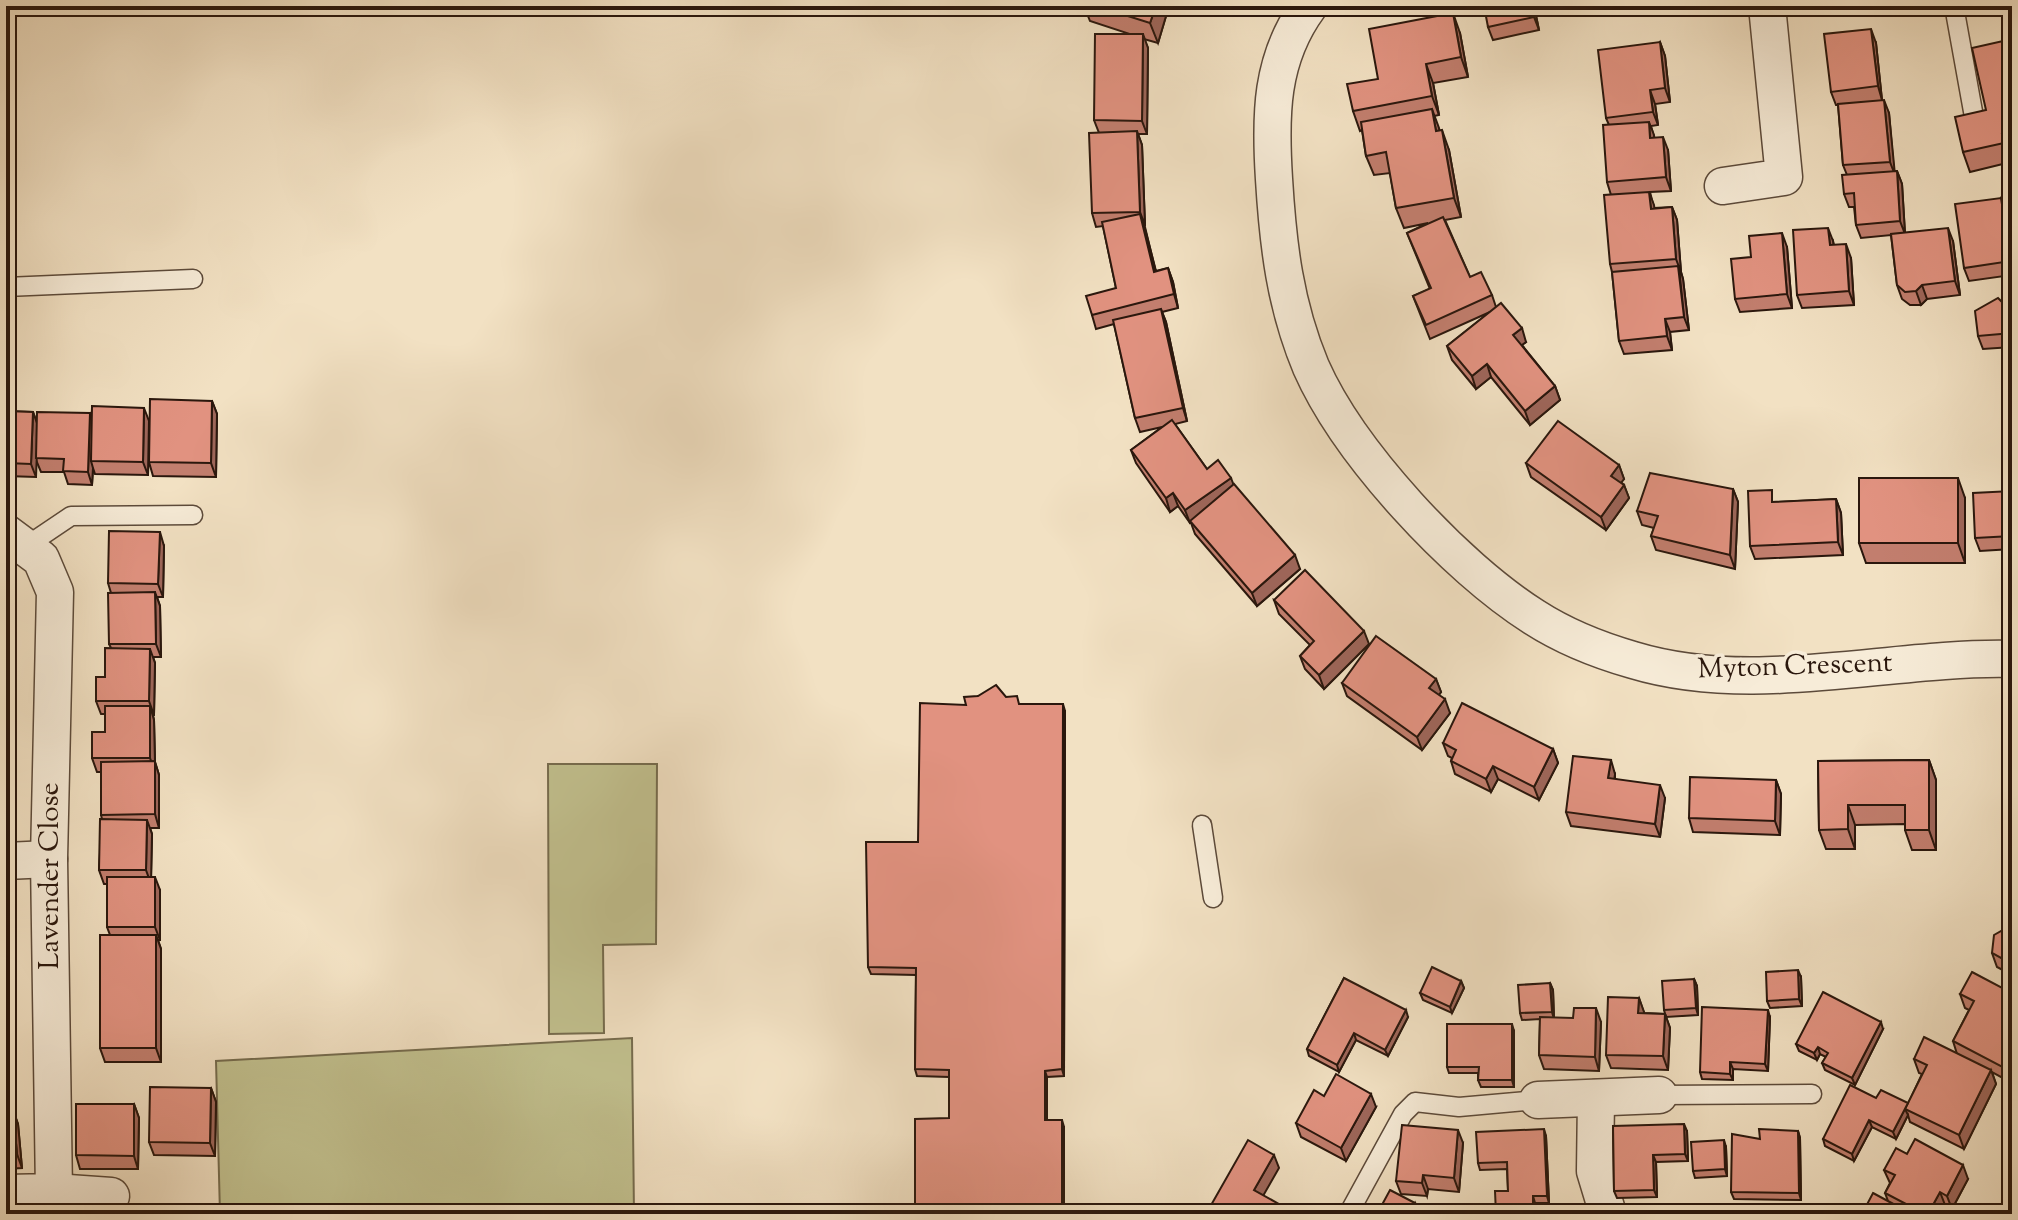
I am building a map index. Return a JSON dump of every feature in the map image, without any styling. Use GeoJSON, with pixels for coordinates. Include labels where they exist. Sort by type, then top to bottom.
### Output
{"type":"FeatureCollection","features":[{"type":"Feature","properties":{"kind":"street","name":"Myton Crescent"},"geometry":{"type":"LineString","coordinates":[[1309,6],[1280,61],[1271,99],[1278,250],[1287,296],[1311,365],[1337,414],[1400,496],[1445,543],[1535,618],[1602,651],[1674,670],[1753,674],[2012,659]]}},
{"type":"Feature","properties":{"kind":"street"},"geometry":{"type":"LineString","coordinates":[[1723,186],[1784,177],[1767,6]]}},
{"type":"Feature","properties":{"kind":"street","name":"Lavender Close"},"geometry":{"type":"LineString","coordinates":[[16,540],[41,559],[55,592],[49,859],[54,1192]]}},
{"type":"Feature","properties":{"kind":"street"},"geometry":{"type":"LineString","coordinates":[[6,861],[49,859]]}},
{"type":"Feature","properties":{"kind":"street"},"geometry":{"type":"LineString","coordinates":[[1538,1100],[1659,1095]]}},
{"type":"Feature","properties":{"kind":"street"},"geometry":{"type":"LineString","coordinates":[[1596,1098],[1595,1171],[1608,1214]]}},
{"type":"Feature","properties":{"kind":"street"},"geometry":{"type":"LineString","coordinates":[[6,1193],[111,1196]]}},
{"type":"Feature","properties":{"kind":"lane"},"geometry":{"type":"LineString","coordinates":[[1954,6],[1974,117]]}},
{"type":"Feature","properties":{"kind":"lane"},"geometry":{"type":"LineString","coordinates":[[6,287],[193,279]]}},
{"type":"Feature","properties":{"kind":"lane"},"geometry":{"type":"LineString","coordinates":[[16,540],[71,516],[193,515]]}},
{"type":"Feature","properties":{"kind":"lane"},"geometry":{"type":"LineString","coordinates":[[1202,825],[1213,898]]}},
{"type":"Feature","properties":{"kind":"lane"},"geometry":{"type":"LineString","coordinates":[[1659,1095],[1812,1094]]}},
{"type":"Feature","properties":{"kind":"lane"},"geometry":{"type":"LineString","coordinates":[[1351,1209],[1403,1114],[1415,1102],[1459,1107],[1538,1100]]}},
{"type":"Feature","properties":{"kind":"shaded area"},"geometry":{"type":"Polygon","coordinates":[[[548,764],[657,764],[656,944],[603,945],[604,1033],[549,1034],[548,764]]]}},
{"type":"Feature","properties":{"kind":"shaded area"},"geometry":{"type":"Polygon","coordinates":[[[632,1038],[634,1214],[220,1214],[216,1061],[632,1038]]]}},
{"type":"Feature","properties":{"kind":"building"},"geometry":{"type":"Polygon","coordinates":[[[1096,6],[1156,6],[1150,23],[1096,6]]]}},
{"type":"Feature","properties":{"kind":"building"},"geometry":{"type":"Polygon","coordinates":[[[1484,6],[1532,6],[1534,17],[1488,27],[1484,6]]]}},
{"type":"Feature","properties":{"kind":"building"},"geometry":{"type":"Polygon","coordinates":[[[1453,13],[1461,57],[1426,64],[1432,96],[1353,111],[1347,84],[1378,79],[1369,29],[1453,13]]]}},
{"type":"Feature","properties":{"kind":"building"},"geometry":{"type":"Polygon","coordinates":[[[1871,29],[1878,86],[1831,92],[1824,34],[1871,29]]]}},
{"type":"Feature","properties":{"kind":"building"},"geometry":{"type":"Polygon","coordinates":[[[1095,34],[1143,34],[1142,121],[1094,120],[1095,34]]]}},
{"type":"Feature","properties":{"kind":"building"},"geometry":{"type":"Polygon","coordinates":[[[2012,39],[2012,132],[2002,134],[2004,143],[1963,152],[1955,117],[1986,110],[1972,48],[2012,39]]]}},
{"type":"Feature","properties":{"kind":"building"},"geometry":{"type":"Polygon","coordinates":[[[1660,42],[1665,88],[1650,90],[1653,112],[1606,118],[1598,50],[1660,42]]]}},
{"type":"Feature","properties":{"kind":"building"},"geometry":{"type":"Polygon","coordinates":[[[1884,100],[1890,162],[1843,165],[1838,104],[1884,100]]]}},
{"type":"Feature","properties":{"kind":"building"},"geometry":{"type":"Polygon","coordinates":[[[1432,109],[1436,131],[1442,130],[1454,198],[1396,208],[1386,152],[1366,156],[1361,122],[1432,109]]]}},
{"type":"Feature","properties":{"kind":"building"},"geometry":{"type":"Polygon","coordinates":[[[1649,122],[1650,138],[1663,137],[1666,177],[1607,182],[1603,125],[1649,122]]]}},
{"type":"Feature","properties":{"kind":"building"},"geometry":{"type":"Polygon","coordinates":[[[1137,131],[1140,212],[1092,213],[1089,133],[1137,131]]]}},
{"type":"Feature","properties":{"kind":"building"},"geometry":{"type":"Polygon","coordinates":[[[1897,171],[1900,221],[1856,225],[1854,193],[1844,194],[1842,175],[1897,171]]]}},
{"type":"Feature","properties":{"kind":"building"},"geometry":{"type":"Polygon","coordinates":[[[1649,192],[1651,209],[1672,207],[1676,259],[1610,264],[1604,195],[1649,192]]]}},
{"type":"Feature","properties":{"kind":"building"},"geometry":{"type":"Polygon","coordinates":[[[2001,198],[2011,261],[1964,268],[1955,204],[2001,198]]]}},
{"type":"Feature","properties":{"kind":"building"},"geometry":{"type":"Polygon","coordinates":[[[1140,214],[1154,272],[1168,268],[1174,294],[1092,315],[1086,296],[1116,288],[1102,222],[1140,214]]]}},
{"type":"Feature","properties":{"kind":"building"},"geometry":{"type":"Polygon","coordinates":[[[1443,217],[1470,277],[1481,272],[1492,295],[1426,325],[1413,296],[1431,288],[1407,233],[1443,217]]]}},
{"type":"Feature","properties":{"kind":"building"},"geometry":{"type":"Polygon","coordinates":[[[1828,228],[1830,245],[1846,244],[1849,291],[1797,295],[1793,230],[1828,228]]]}},
{"type":"Feature","properties":{"kind":"building"},"geometry":{"type":"Polygon","coordinates":[[[1948,228],[1955,281],[1922,285],[1916,291],[1905,292],[1897,285],[1891,234],[1948,228]]]}},
{"type":"Feature","properties":{"kind":"building"},"geometry":{"type":"Polygon","coordinates":[[[1782,233],[1787,294],[1735,299],[1731,259],[1751,257],[1749,236],[1782,233]]]}},
{"type":"Feature","properties":{"kind":"building"},"geometry":{"type":"Polygon","coordinates":[[[1678,266],[1684,317],[1665,319],[1667,336],[1619,341],[1612,272],[1678,266]]]}},
{"type":"Feature","properties":{"kind":"building"},"geometry":{"type":"Polygon","coordinates":[[[1998,298],[2009,309],[2012,308],[2012,333],[1978,336],[1975,311],[1998,298]]]}},
{"type":"Feature","properties":{"kind":"building"},"geometry":{"type":"Polygon","coordinates":[[[1501,303],[1522,328],[1513,335],[1555,386],[1525,411],[1487,364],[1472,376],[1447,346],[1501,303]]]}},
{"type":"Feature","properties":{"kind":"building"},"geometry":{"type":"Polygon","coordinates":[[[1161,309],[1183,408],[1135,418],[1113,320],[1161,309]]]}},
{"type":"Feature","properties":{"kind":"building"},"geometry":{"type":"Polygon","coordinates":[[[150,399],[212,401],[211,463],[149,462],[150,399]]]}},
{"type":"Feature","properties":{"kind":"building"},"geometry":{"type":"Polygon","coordinates":[[[92,406],[144,408],[143,462],[91,461],[92,406]]]}},
{"type":"Feature","properties":{"kind":"building"},"geometry":{"type":"Polygon","coordinates":[[[6,411],[33,412],[31,464],[6,463],[6,411]]]}},
{"type":"Feature","properties":{"kind":"building"},"geometry":{"type":"Polygon","coordinates":[[[37,412],[90,413],[88,472],[63,471],[64,459],[36,458],[37,412]]]}},
{"type":"Feature","properties":{"kind":"building"},"geometry":{"type":"Polygon","coordinates":[[[1172,420],[1207,469],[1218,460],[1231,478],[1185,510],[1173,493],[1166,498],[1131,450],[1172,420]]]}},
{"type":"Feature","properties":{"kind":"building"},"geometry":{"type":"Polygon","coordinates":[[[1558,421],[1619,465],[1611,476],[1624,485],[1601,517],[1526,463],[1558,421]]]}},
{"type":"Feature","properties":{"kind":"building"},"geometry":{"type":"Polygon","coordinates":[[[1650,473],[1733,489],[1730,555],[1651,536],[1658,516],[1637,511],[1650,473]]]}},
{"type":"Feature","properties":{"kind":"building"},"geometry":{"type":"Polygon","coordinates":[[[1859,478],[1958,478],[1958,543],[1859,543],[1859,478]]]}},
{"type":"Feature","properties":{"kind":"building"},"geometry":{"type":"Polygon","coordinates":[[[1234,484],[1295,555],[1252,593],[1190,521],[1234,484]]]}},
{"type":"Feature","properties":{"kind":"building"},"geometry":{"type":"Polygon","coordinates":[[[1772,490],[1772,502],[1836,499],[1838,542],[1750,546],[1748,491],[1772,490]]]}},
{"type":"Feature","properties":{"kind":"building"},"geometry":{"type":"Polygon","coordinates":[[[2012,491],[2012,536],[1975,538],[1973,493],[2012,491]]]}},
{"type":"Feature","properties":{"kind":"building"},"geometry":{"type":"Polygon","coordinates":[[[109,531],[160,532],[158,584],[108,583],[109,531]]]}},
{"type":"Feature","properties":{"kind":"building"},"geometry":{"type":"Polygon","coordinates":[[[1305,570],[1364,631],[1319,675],[1300,656],[1314,641],[1274,600],[1305,570]]]}},
{"type":"Feature","properties":{"kind":"building"},"geometry":{"type":"Polygon","coordinates":[[[155,592],[156,644],[109,644],[108,593],[155,592]]]}},
{"type":"Feature","properties":{"kind":"building"},"geometry":{"type":"Polygon","coordinates":[[[1376,636],[1436,679],[1429,688],[1445,699],[1417,737],[1342,683],[1376,636]]]}},
{"type":"Feature","properties":{"kind":"building"},"geometry":{"type":"Polygon","coordinates":[[[105,648],[150,649],[149,701],[96,701],[96,677],[105,677],[105,648]]]}},
{"type":"Feature","properties":{"kind":"building"},"geometry":{"type":"Polygon","coordinates":[[[996,685],[1006,697],[1017,696],[1019,704],[1063,704],[1062,1069],[1045,1071],[1045,1120],[1062,1120],[1062,1214],[915,1214],[915,1119],[949,1118],[949,1070],[915,1069],[916,968],[868,967],[866,842],[918,842],[920,703],[966,705],[964,697],[978,696],[996,685]]]}},
{"type":"Feature","properties":{"kind":"building"},"geometry":{"type":"Polygon","coordinates":[[[1462,703],[1553,749],[1534,787],[1493,766],[1486,779],[1451,761],[1456,750],[1443,743],[1462,703]]]}},
{"type":"Feature","properties":{"kind":"building"},"geometry":{"type":"Polygon","coordinates":[[[105,706],[150,706],[150,758],[92,758],[92,732],[105,732],[105,706]]]}},
{"type":"Feature","properties":{"kind":"building"},"geometry":{"type":"Polygon","coordinates":[[[1573,756],[1611,760],[1608,778],[1660,785],[1655,824],[1566,812],[1573,756]]]}},
{"type":"Feature","properties":{"kind":"building"},"geometry":{"type":"Polygon","coordinates":[[[1929,760],[1929,830],[1905,830],[1905,805],[1848,805],[1848,829],[1819,830],[1818,761],[1929,760]]]}},
{"type":"Feature","properties":{"kind":"building"},"geometry":{"type":"Polygon","coordinates":[[[155,761],[155,814],[101,815],[101,762],[155,761]]]}},
{"type":"Feature","properties":{"kind":"building"},"geometry":{"type":"Polygon","coordinates":[[[1690,777],[1776,780],[1775,821],[1689,818],[1690,777]]]}},
{"type":"Feature","properties":{"kind":"building"},"geometry":{"type":"Polygon","coordinates":[[[100,819],[147,820],[146,870],[99,870],[100,819]]]}},
{"type":"Feature","properties":{"kind":"building"},"geometry":{"type":"Polygon","coordinates":[[[107,877],[155,877],[155,927],[107,927],[107,877]]]}},
{"type":"Feature","properties":{"kind":"building"},"geometry":{"type":"Polygon","coordinates":[[[7,880],[7,936],[6,936],[7,880]]]}},
{"type":"Feature","properties":{"kind":"building"},"geometry":{"type":"Polygon","coordinates":[[[2003,930],[2012,935],[2012,964],[1992,953],[1994,935],[2003,930]]]}},
{"type":"Feature","properties":{"kind":"building"},"geometry":{"type":"Polygon","coordinates":[[[100,935],[156,935],[156,1048],[100,1048],[100,935]]]}},
{"type":"Feature","properties":{"kind":"building"},"geometry":{"type":"Polygon","coordinates":[[[1432,967],[1461,981],[1450,1007],[1420,993],[1432,967]]]}},
{"type":"Feature","properties":{"kind":"building"},"geometry":{"type":"Polygon","coordinates":[[[6,969],[8,1026],[6,1026],[6,969]]]}},
{"type":"Feature","properties":{"kind":"building"},"geometry":{"type":"Polygon","coordinates":[[[1798,970],[1799,999],[1767,1001],[1766,972],[1798,970]]]}},
{"type":"Feature","properties":{"kind":"building"},"geometry":{"type":"Polygon","coordinates":[[[1972,972],[2012,993],[2010,1071],[1953,1041],[1974,1001],[1960,994],[1972,972]]]}},
{"type":"Feature","properties":{"kind":"building"},"geometry":{"type":"Polygon","coordinates":[[[1344,978],[1406,1010],[1385,1050],[1354,1033],[1337,1065],[1307,1049],[1344,978]]]}},
{"type":"Feature","properties":{"kind":"building"},"geometry":{"type":"Polygon","coordinates":[[[1694,979],[1696,1008],[1664,1010],[1662,981],[1694,979]]]}},
{"type":"Feature","properties":{"kind":"building"},"geometry":{"type":"Polygon","coordinates":[[[1550,983],[1552,1012],[1520,1013],[1518,985],[1550,983]]]}},
{"type":"Feature","properties":{"kind":"building"},"geometry":{"type":"Polygon","coordinates":[[[1823,992],[1881,1022],[1852,1078],[1822,1063],[1828,1053],[1818,1047],[1814,1053],[1796,1044],[1823,992]]]}},
{"type":"Feature","properties":{"kind":"building"},"geometry":{"type":"Polygon","coordinates":[[[1608,997],[1639,998],[1638,1013],[1665,1014],[1663,1056],[1606,1055],[1608,997]]]}},
{"type":"Feature","properties":{"kind":"building"},"geometry":{"type":"Polygon","coordinates":[[[1702,1007],[1768,1010],[1765,1064],[1730,1062],[1730,1074],[1700,1072],[1702,1007]]]}},
{"type":"Feature","properties":{"kind":"building"},"geometry":{"type":"Polygon","coordinates":[[[1574,1008],[1596,1008],[1595,1057],[1539,1055],[1540,1017],[1573,1018],[1574,1008]]]}},
{"type":"Feature","properties":{"kind":"building"},"geometry":{"type":"Polygon","coordinates":[[[1447,1024],[1512,1024],[1512,1080],[1478,1080],[1479,1067],[1447,1067],[1447,1024]]]}},
{"type":"Feature","properties":{"kind":"building"},"geometry":{"type":"Polygon","coordinates":[[[8,1031],[9,1056],[6,1056],[8,1031]]]}},
{"type":"Feature","properties":{"kind":"building"},"geometry":{"type":"Polygon","coordinates":[[[1924,1037],[1991,1070],[1959,1135],[1905,1109],[1927,1065],[1914,1059],[1924,1037]]]}},
{"type":"Feature","properties":{"kind":"building"},"geometry":{"type":"Polygon","coordinates":[[[1336,1074],[1371,1094],[1341,1148],[1296,1123],[1314,1090],[1324,1096],[1336,1074]]]}},
{"type":"Feature","properties":{"kind":"building"},"geometry":{"type":"Polygon","coordinates":[[[1850,1085],[1876,1098],[1881,1090],[1908,1103],[1893,1132],[1869,1120],[1852,1154],[1823,1139],[1850,1085]]]}},
{"type":"Feature","properties":{"kind":"building"},"geometry":{"type":"Polygon","coordinates":[[[150,1087],[211,1088],[210,1143],[149,1142],[150,1087]]]}},
{"type":"Feature","properties":{"kind":"building"},"geometry":{"type":"Polygon","coordinates":[[[76,1104],[134,1104],[134,1156],[76,1155],[76,1104]]]}},
{"type":"Feature","properties":{"kind":"building"},"geometry":{"type":"Polygon","coordinates":[[[13,1110],[17,1154],[6,1155],[6,1111],[13,1110]]]}},
{"type":"Feature","properties":{"kind":"building"},"geometry":{"type":"Polygon","coordinates":[[[1684,1124],[1685,1154],[1653,1155],[1654,1190],[1614,1191],[1613,1126],[1684,1124]]]}},
{"type":"Feature","properties":{"kind":"building"},"geometry":{"type":"Polygon","coordinates":[[[1402,1125],[1458,1130],[1454,1178],[1423,1175],[1422,1183],[1396,1181],[1402,1125]]]}},
{"type":"Feature","properties":{"kind":"building"},"geometry":{"type":"Polygon","coordinates":[[[1544,1129],[1547,1196],[1533,1196],[1533,1214],[1496,1214],[1495,1191],[1508,1191],[1507,1162],[1478,1163],[1476,1132],[1544,1129]]]}},
{"type":"Feature","properties":{"kind":"building"},"geometry":{"type":"Polygon","coordinates":[[[1759,1129],[1798,1131],[1799,1193],[1731,1192],[1732,1134],[1760,1139],[1759,1129]]]}},
{"type":"Feature","properties":{"kind":"building"},"geometry":{"type":"Polygon","coordinates":[[[1915,1139],[1963,1165],[1947,1196],[1940,1192],[1928,1214],[1885,1193],[1895,1175],[1884,1170],[1896,1148],[1907,1154],[1915,1139]]]}},
{"type":"Feature","properties":{"kind":"building"},"geometry":{"type":"Polygon","coordinates":[[[1248,1140],[1274,1155],[1254,1190],[1286,1208],[1282,1214],[1206,1214],[1248,1140]]]}},
{"type":"Feature","properties":{"kind":"building"},"geometry":{"type":"Polygon","coordinates":[[[1724,1140],[1725,1169],[1693,1171],[1691,1142],[1724,1140]]]}},
{"type":"Feature","properties":{"kind":"building"},"geometry":{"type":"Polygon","coordinates":[[[1390,1190],[1415,1203],[1409,1214],[1377,1214],[1390,1190]]]}},
{"type":"Feature","properties":{"kind":"building"},"geometry":{"type":"Polygon","coordinates":[[[1873,1193],[1912,1214],[1862,1214],[1873,1193]]]}}]}
